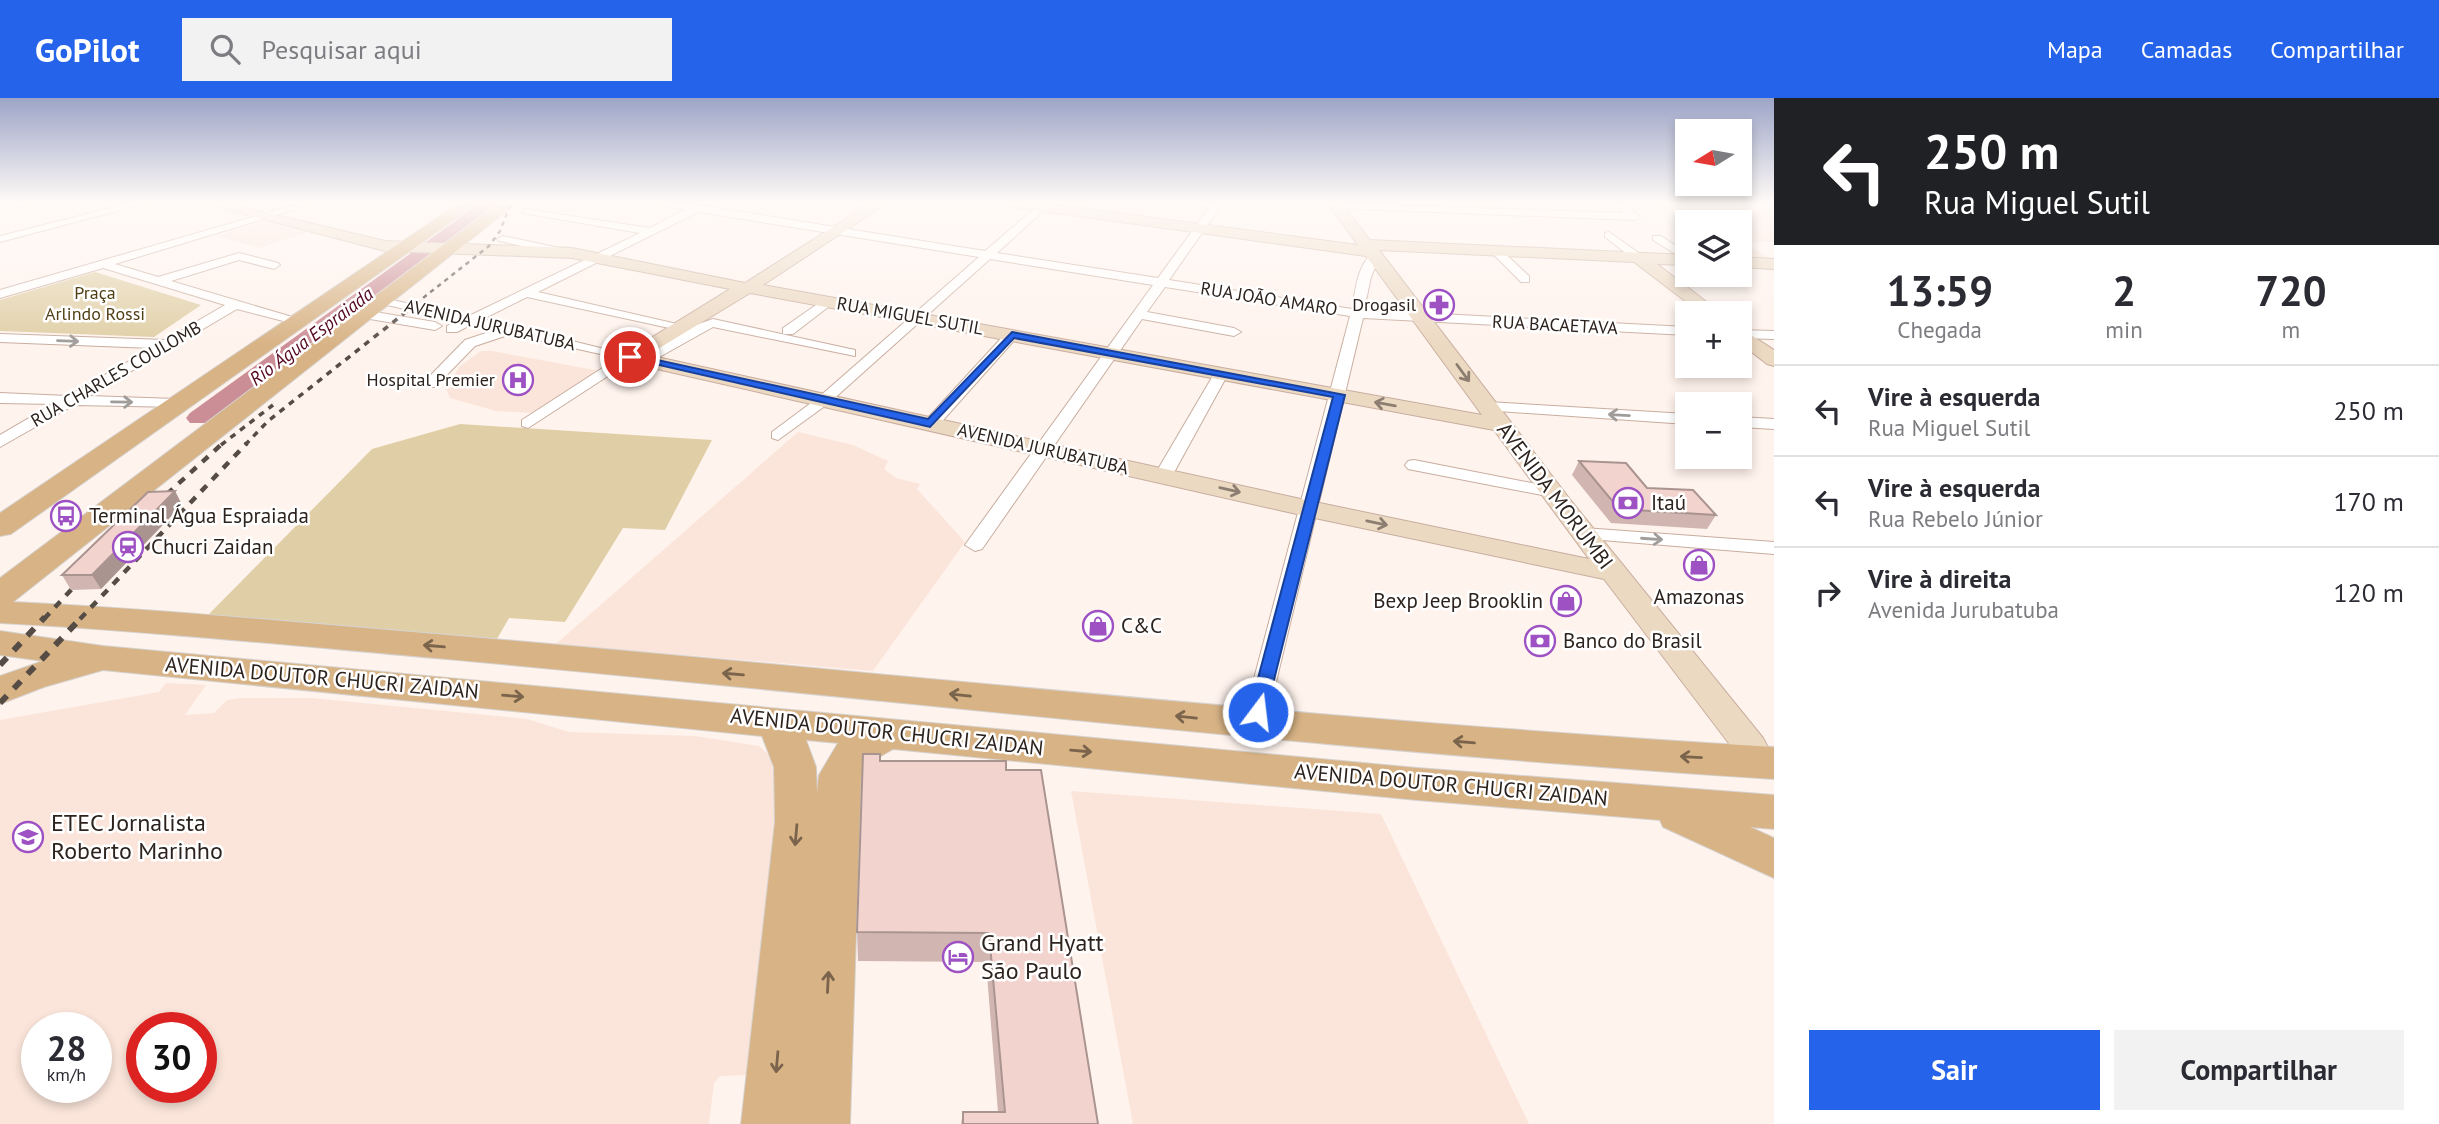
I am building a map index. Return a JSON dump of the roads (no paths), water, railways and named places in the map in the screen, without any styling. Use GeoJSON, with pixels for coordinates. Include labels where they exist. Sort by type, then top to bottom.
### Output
{"type":"FeatureCollection","features":[{"type":"Feature","properties":{"kind":"main road"},"geometry":{"type":"LineString","coordinates":[[0,547],[150,442],[406,251]]}},
{"type":"Feature","properties":{"kind":"main road"},"geometry":{"type":"LineString","coordinates":[[0,527],[294,323],[406,251]]}},
{"type":"Feature","properties":{"kind":"main road"},"geometry":{"type":"LineString","coordinates":[[0,643],[7,607],[409,286],[407,280],[441,251]]}},
{"type":"Feature","properties":{"kind":"main road"},"geometry":{"type":"LineString","coordinates":[[7,607],[55,576],[209,446],[383,306]]}},
{"type":"Feature","properties":{"kind":"main road"},"geometry":{"type":"LineString","coordinates":[[55,576],[49,587],[47,601],[83,617]]}},
{"type":"Feature","properties":{"kind":"main road","name":"AVENIDA DOUTOR CHUCRI ZAIDAN"},"geometry":{"type":"LineString","coordinates":[[7,607],[83,617],[581,659],[1254,724],[1560,750],[1769,772]]}},
{"type":"Feature","properties":{"kind":"main road"},"geometry":{"type":"LineString","coordinates":[[41,649],[83,617]]}},
{"type":"Feature","properties":{"kind":"main road","name":"AVENIDA DOUTOR CHUCRI ZAIDAN"},"geometry":{"type":"LineString","coordinates":[[0,643],[103,658],[1417,784],[1774,812]]}},
{"type":"Feature","properties":{"kind":"main road"},"geometry":{"type":"LineString","coordinates":[[0,691],[32,677],[103,658]]}},
{"type":"Feature","properties":{"kind":"main road"},"geometry":{"type":"LineString","coordinates":[[774,721],[788,745],[819,768]]}},
{"type":"Feature","properties":{"kind":"main road"},"geometry":{"type":"LineString","coordinates":[[770,1124],[797,822],[819,768],[890,732]]}},
{"type":"Feature","properties":{"kind":"main road"},"geometry":{"type":"LineString","coordinates":[[819,768],[821,1124]]}},
{"type":"Feature","properties":{"kind":"main road"},"geometry":{"type":"LineString","coordinates":[[1650,802],[1774,859]]}},
{"type":"Feature","properties":{"kind":"street"},"geometry":{"type":"LineString","coordinates":[[0,294],[148,251]]}},
{"type":"Feature","properties":{"kind":"street","name":"RUA MIGUEL SUTIL"},"geometry":{"type":"LineString","coordinates":[[518,251],[572,253]]}},
{"type":"Feature","properties":{"kind":"street","name":"RUA MIGUEL SUTIL"},"geometry":{"type":"LineString","coordinates":[[562,251],[1339,395],[1494,416]]}},
{"type":"Feature","properties":{"kind":"street"},"geometry":{"type":"LineString","coordinates":[[452,329],[612,251]]}},
{"type":"Feature","properties":{"kind":"street"},"geometry":{"type":"LineString","coordinates":[[638,359],[746,285],[802,251]]}},
{"type":"Feature","properties":{"kind":"street","name":"RUA JOÃO AMARO"},"geometry":{"type":"LineString","coordinates":[[963,251],[1359,314],[1422,318]]}},
{"type":"Feature","properties":{"kind":"street"},"geometry":{"type":"LineString","coordinates":[[778,435],[824,400],[994,251]]}},
{"type":"Feature","properties":{"kind":"street"},"geometry":{"type":"LineString","coordinates":[[975,545],[1184,251]]}},
{"type":"Feature","properties":{"kind":"street"},"geometry":{"type":"LineString","coordinates":[[1254,724],[1339,395],[1371,251],[1496,251],[1675,259]]}},
{"type":"Feature","properties":{"kind":"street","name":"AVENIDA MORUMBI"},"geometry":{"type":"LineString","coordinates":[[1371,251],[1584,534],[1769,772]]}},
{"type":"Feature","properties":{"kind":"street"},"geometry":{"type":"LineString","coordinates":[[1496,251],[1525,279]]}},
{"type":"Feature","properties":{"kind":"street"},"geometry":{"type":"LineString","coordinates":[[1630,251],[1696,301]]}},
{"type":"Feature","properties":{"kind":"street"},"geometry":{"type":"LineString","coordinates":[[158,281],[236,257],[274,265]]}},
{"type":"Feature","properties":{"kind":"street"},"geometry":{"type":"LineString","coordinates":[[1752,263],[1774,264]]}},
{"type":"Feature","properties":{"kind":"street"},"geometry":{"type":"LineString","coordinates":[[103,264],[294,323]]}},
{"type":"Feature","properties":{"kind":"street"},"geometry":{"type":"LineString","coordinates":[[526,293],[683,327]]}},
{"type":"Feature","properties":{"kind":"street"},"geometry":{"type":"LineString","coordinates":[[788,331],[830,301]]}},
{"type":"Feature","properties":{"kind":"street","name":"RUA CHARLES COULOMB"},"geometry":{"type":"LineString","coordinates":[[0,442],[233,306]]}},
{"type":"Feature","properties":{"kind":"street","name":"AVENIDA JURUBATUBA"},"geometry":{"type":"LineString","coordinates":[[383,306],[470,320],[1045,449],[1170,465],[1310,509],[1614,572]]}},
{"type":"Feature","properties":{"kind":"street","name":"AVENIDA JURUBATUBA"},"geometry":{"type":"LineString","coordinates":[[383,306],[485,337]]}},
{"type":"Feature","properties":{"kind":"street"},"geometry":{"type":"LineString","coordinates":[[1140,315],[1234,332]]}},
{"type":"Feature","properties":{"kind":"street","name":"RUA BACAETAVA"},"geometry":{"type":"LineString","coordinates":[[1422,318],[1675,330]]}},
{"type":"Feature","properties":{"kind":"street"},"geometry":{"type":"LineString","coordinates":[[528,423],[702,325],[713,323],[850,353]]}},
{"type":"Feature","properties":{"kind":"street"},"geometry":{"type":"LineString","coordinates":[[429,384],[471,343],[510,329]]}},
{"type":"Feature","properties":{"kind":"street"},"geometry":{"type":"LineString","coordinates":[[1752,334],[1774,335]]}},
{"type":"Feature","properties":{"kind":"street"},"geometry":{"type":"LineString","coordinates":[[930,424],[1012,335]]}},
{"type":"Feature","properties":{"kind":"street"},"geometry":{"type":"LineString","coordinates":[[0,338],[167,344]]}},
{"type":"Feature","properties":{"kind":"street"},"geometry":{"type":"LineString","coordinates":[[1752,343],[1774,360]]}},
{"type":"Feature","properties":{"kind":"street"},"geometry":{"type":"LineString","coordinates":[[1170,465],[1221,374]]}},
{"type":"Feature","properties":{"kind":"street"},"geometry":{"type":"LineString","coordinates":[[0,398],[176,404]]}},
{"type":"Feature","properties":{"kind":"street"},"geometry":{"type":"LineString","coordinates":[[1494,416],[1675,419]]}},
{"type":"Feature","properties":{"kind":"street"},"geometry":{"type":"LineString","coordinates":[[1752,423],[1774,424]]}},
{"type":"Feature","properties":{"kind":"street"},"geometry":{"type":"LineString","coordinates":[[1414,465],[1552,492]]}},
{"type":"Feature","properties":{"kind":"street"},"geometry":{"type":"LineString","coordinates":[[1584,534],[1774,548]]}},
{"type":"Feature","properties":{"kind":"waterway","name":"Rio Água Espraiada"},"geometry":{"type":"LineString","coordinates":[[199,418],[425,251]]}},
{"type":"Feature","properties":{"kind":"railway"},"geometry":{"type":"LineString","coordinates":[[409,309],[483,251]]}},
{"type":"Feature","properties":{"kind":"railway"},"geometry":{"type":"LineString","coordinates":[[245,445],[268,421],[411,308]]}},
{"type":"Feature","properties":{"kind":"railway"},"geometry":{"type":"LineString","coordinates":[[221,445],[273,405]]}},
{"type":"Feature","properties":{"kind":"railway"},"geometry":{"type":"LineString","coordinates":[[155,505],[223,443]]}},
{"type":"Feature","properties":{"kind":"railway"},"geometry":{"type":"LineString","coordinates":[[80,619],[247,443]]}},
{"type":"Feature","properties":{"kind":"railway"},"geometry":{"type":"LineString","coordinates":[[44,619],[84,576]]}},
{"type":"Feature","properties":{"kind":"railway"},"geometry":{"type":"LineString","coordinates":[[0,665],[45,617]]}},
{"type":"Feature","properties":{"kind":"railway"},"geometry":{"type":"LineString","coordinates":[[0,703],[82,617]]}},
{"type":"Feature","properties":{"kind":"place","name":"Drogasil"},"geometry":{"type":"Point","coordinates":[1439,305]}},
{"type":"Feature","properties":{"kind":"place","name":"Hospital Premier"},"geometry":{"type":"Point","coordinates":[518,380]}},
{"type":"Feature","properties":{"kind":"place","name":"Itaú"},"geometry":{"type":"Point","coordinates":[1628,503]}},
{"type":"Feature","properties":{"kind":"place","name":"Terminal Água Espraiada"},"geometry":{"type":"Point","coordinates":[66,516]}},
{"type":"Feature","properties":{"kind":"place","name":"Chucri Zaidan"},"geometry":{"type":"Point","coordinates":[128,547]}},
{"type":"Feature","properties":{"kind":"place","name":"Amazonas"},"geometry":{"type":"Point","coordinates":[1699,565]}},
{"type":"Feature","properties":{"kind":"place","name":"Bexp Jeep Brooklin"},"geometry":{"type":"Point","coordinates":[1566,601]}},
{"type":"Feature","properties":{"kind":"place","name":"C&C"},"geometry":{"type":"Point","coordinates":[1098,626]}},
{"type":"Feature","properties":{"kind":"place","name":"Banco do Brasil"},"geometry":{"type":"Point","coordinates":[1540,641]}},
{"type":"Feature","properties":{"kind":"place","name":"ETEC Jornalista Roberto Marinho"},"geometry":{"type":"Point","coordinates":[28,837]}},
{"type":"Feature","properties":{"kind":"place","name":"Grand Hyatt São Paulo"},"geometry":{"type":"Point","coordinates":[958,957]}},
{"type":"Feature","properties":{"kind":"park label","name":"Praça Arlindo Rossi"},"geometry":{"type":"Point","coordinates":[95,304]}}]}
